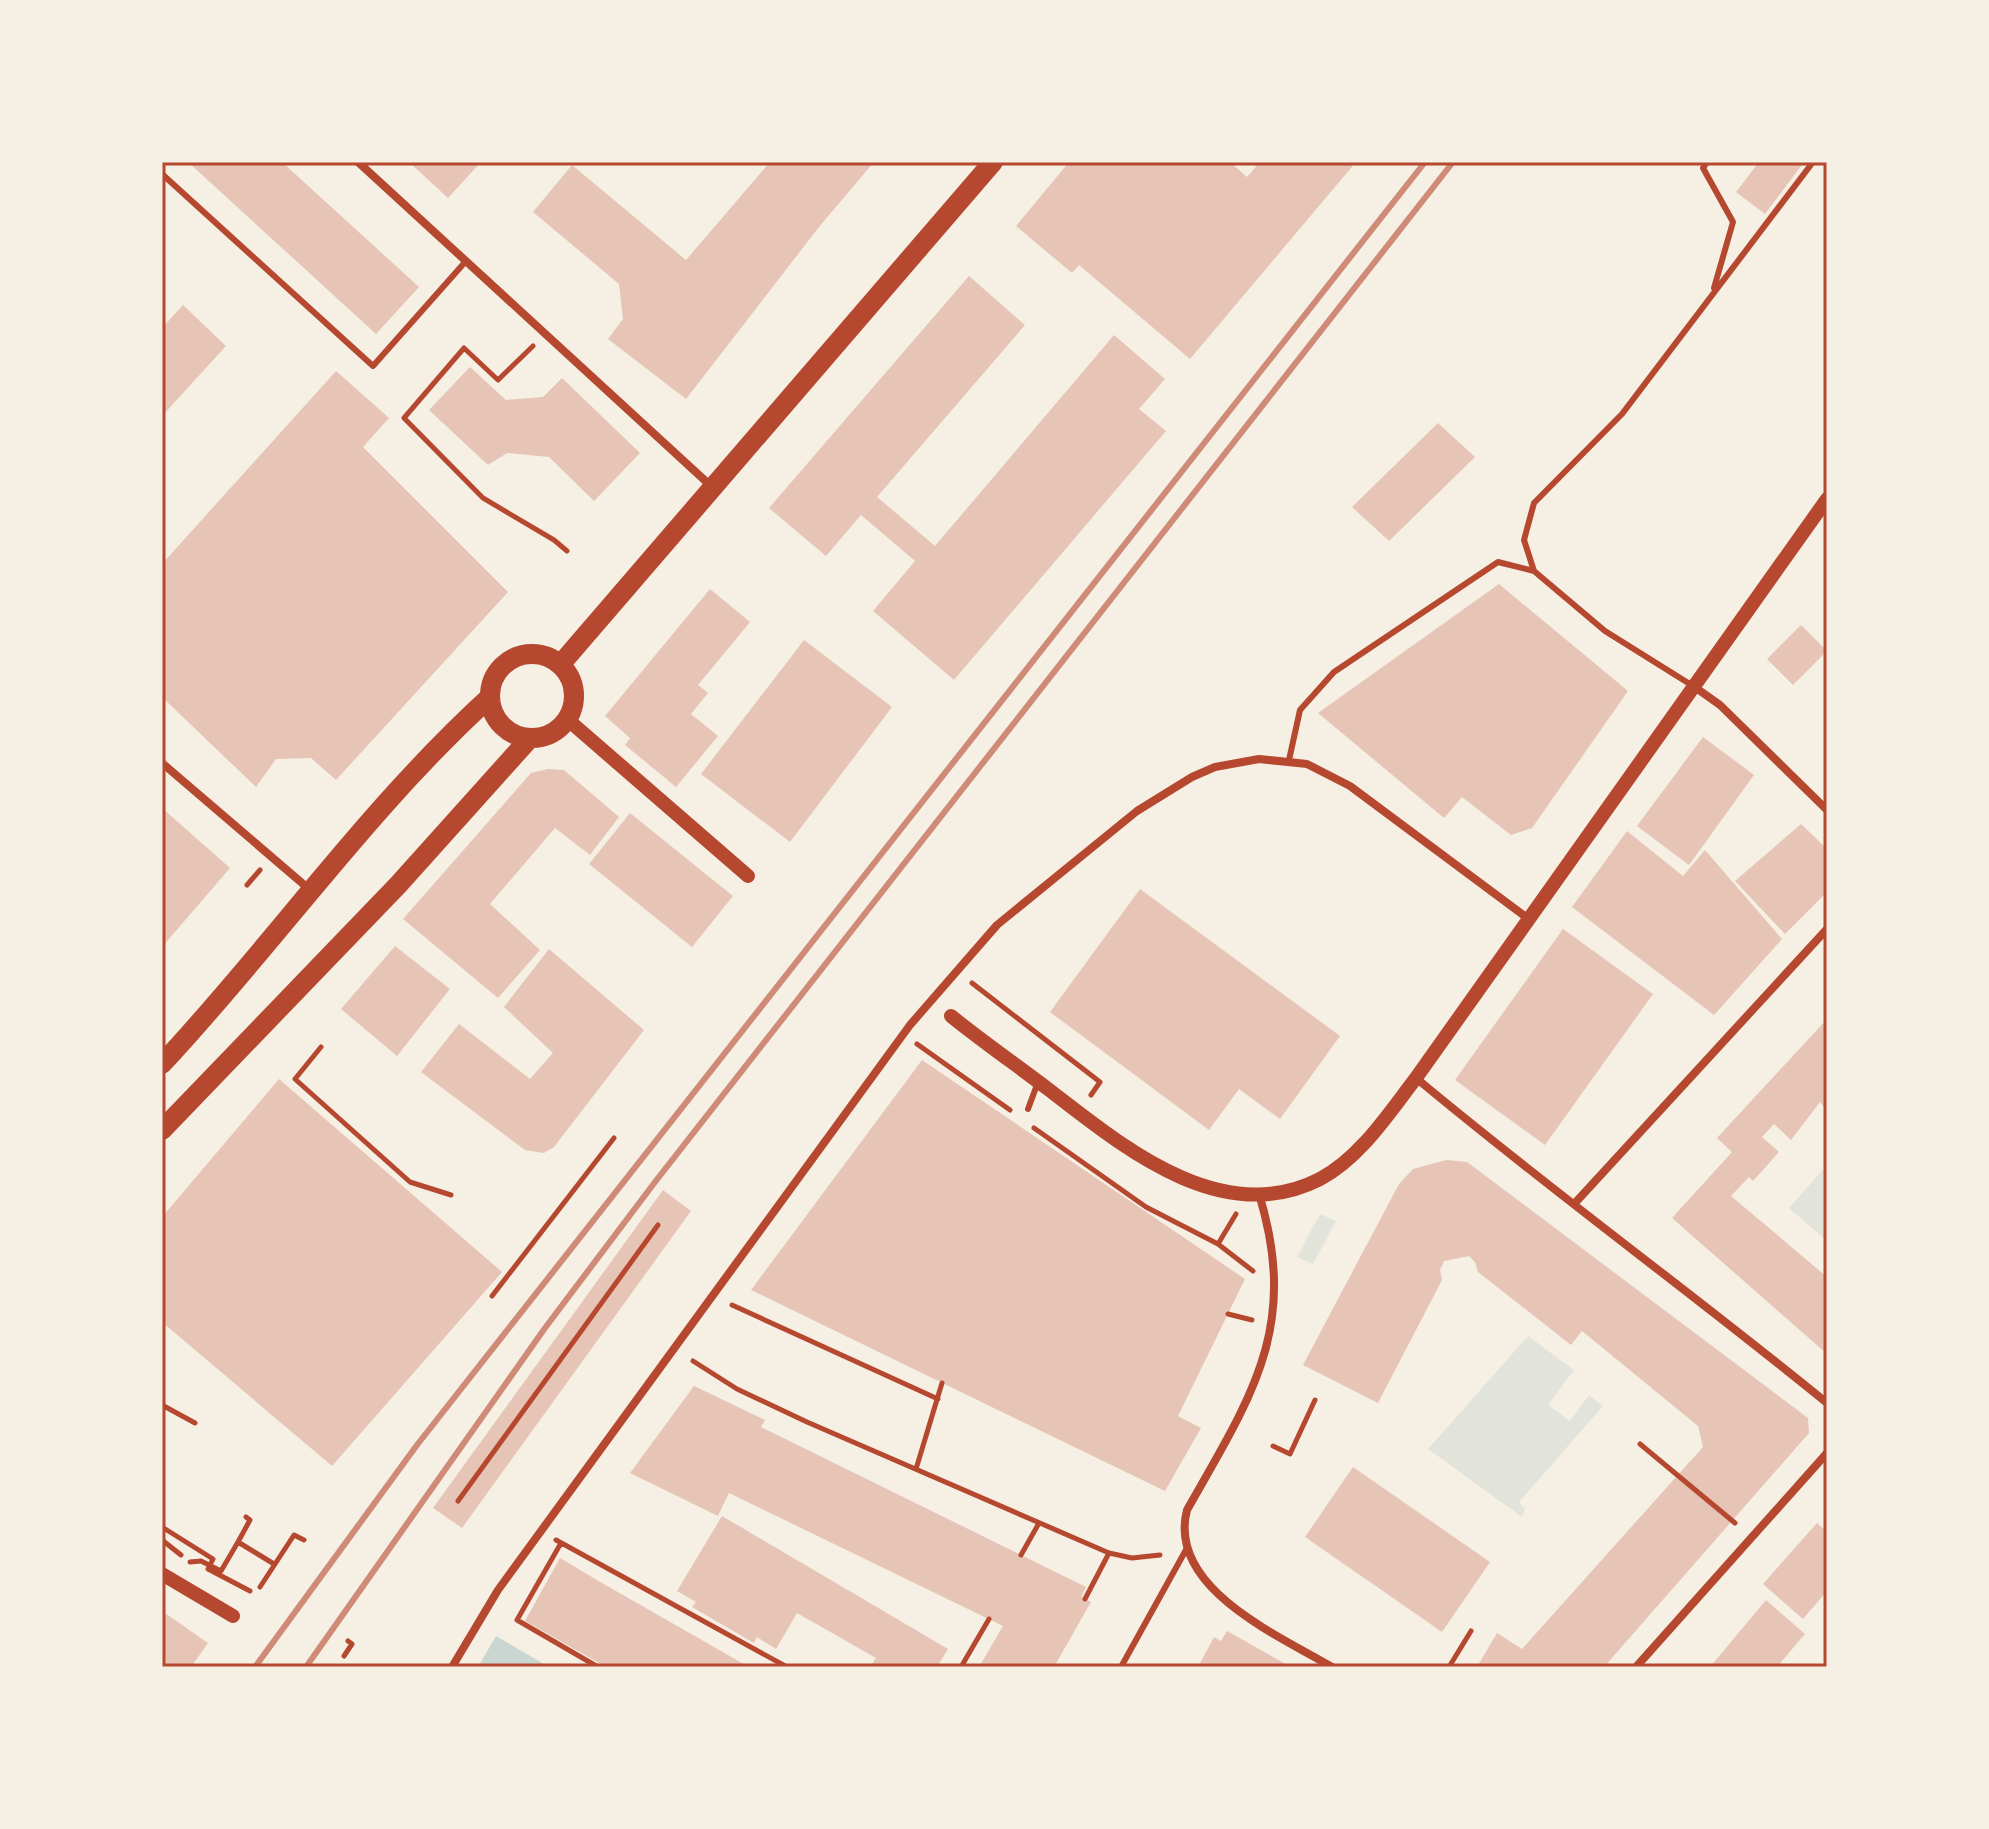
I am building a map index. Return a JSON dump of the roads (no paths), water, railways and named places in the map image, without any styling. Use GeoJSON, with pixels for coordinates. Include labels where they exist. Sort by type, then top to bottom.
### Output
{"type":"FeatureCollection","features":[{"type":"Feature","properties":{"kind":"main road"},"geometry":{"type":"LineString","coordinates":[[560,665],[993,162]]}},
{"type":"Feature","properties":{"kind":"main road"},"geometry":{"type":"LineString","coordinates":[[543,655],[560,665],[574,691],[567,719],[546,735],[530,738],[519,736],[502,725],[490,697],[494,678],[515,657],[543,655]]}},
{"type":"Feature","properties":{"kind":"main road"},"geometry":{"type":"LineString","coordinates":[[162,1064],[214,1008],[309,889],[450,732],[490,697]]}},
{"type":"Feature","properties":{"kind":"main road"},"geometry":{"type":"LineString","coordinates":[[162,1130],[398,885],[530,738]]}},
{"type":"Feature","properties":{"kind":"street"},"geometry":{"type":"LineString","coordinates":[[358,162],[713,487]]}},
{"type":"Feature","properties":{"kind":"street"},"geometry":{"type":"LineString","coordinates":[[951,1016],[1078,1113],[1169,1174],[1227,1191],[1259,1194],[1287,1190],[1320,1179],[1351,1155],[1378,1127],[1416,1078],[1696,688],[1827,499]]}},
{"type":"Feature","properties":{"kind":"street"},"geometry":{"type":"LineString","coordinates":[[1696,688],[1720,705],[1827,810]]}},
{"type":"Feature","properties":{"kind":"street"},"geometry":{"type":"LineString","coordinates":[[567,719],[748,876]]}},
{"type":"Feature","properties":{"kind":"street"},"geometry":{"type":"LineString","coordinates":[[452,1667],[498,1590],[903,1034],[997,925],[1148,804],[1215,767],[1259,759],[1289,760],[1327,772],[1350,786],[1530,920]]}},
{"type":"Feature","properties":{"kind":"street"},"geometry":{"type":"LineString","coordinates":[[162,763],[309,889]]}},
{"type":"Feature","properties":{"kind":"street"},"geometry":{"type":"LineString","coordinates":[[1575,1203],[1827,929]]}},
{"type":"Feature","properties":{"kind":"street"},"geometry":{"type":"LineString","coordinates":[[1416,1078],[1513,1160],[1575,1203],[1827,1403]]}},
{"type":"Feature","properties":{"kind":"street"},"geometry":{"type":"LineString","coordinates":[[1259,1194],[1272,1237],[1277,1298],[1264,1364],[1187,1510],[1182,1527],[1187,1548],[1199,1574],[1229,1605],[1332,1667]]}},
{"type":"Feature","properties":{"kind":"street"},"geometry":{"type":"LineString","coordinates":[[1636,1667],[1827,1453]]}},
{"type":"Feature","properties":{"kind":"street"},"geometry":{"type":"LineString","coordinates":[[162,1574],[233,1616]]}},
{"type":"Feature","properties":{"kind":"lane"},"geometry":{"type":"LineString","coordinates":[[1707,162],[1703,168],[1733,222],[1713,291]]}},
{"type":"Feature","properties":{"kind":"lane"},"geometry":{"type":"LineString","coordinates":[[1534,571],[1524,540],[1534,503],[1622,414],[1813,162]]}},
{"type":"Feature","properties":{"kind":"lane"},"geometry":{"type":"LineString","coordinates":[[162,174],[373,366],[466,261]]}},
{"type":"Feature","properties":{"kind":"lane"},"geometry":{"type":"LineString","coordinates":[[1289,760],[1300,710],[1334,672],[1498,562],[1534,571],[1605,631],[1696,688]]}},
{"type":"Feature","properties":{"kind":"lane"},"geometry":{"type":"LineString","coordinates":[[1028,1109],[1038,1082]]}},
{"type":"Feature","properties":{"kind":"lane"},"geometry":{"type":"LineString","coordinates":[[1121,1667],[1187,1548]]}},
{"type":"Feature","properties":{"kind":"railway"},"geometry":{"type":"LineString","coordinates":[[255,1667],[417,1445],[1425,162]]}},
{"type":"Feature","properties":{"kind":"railway"},"geometry":{"type":"LineString","coordinates":[[306,1667],[545,1328],[655,1182],[1453,162]]}}]}
